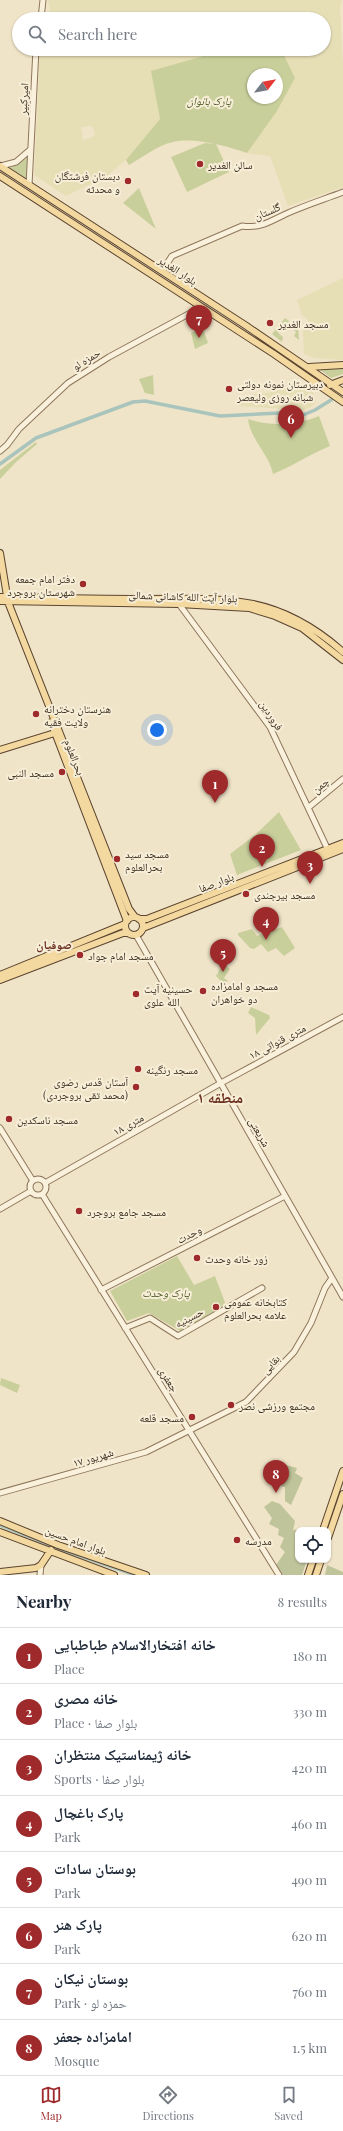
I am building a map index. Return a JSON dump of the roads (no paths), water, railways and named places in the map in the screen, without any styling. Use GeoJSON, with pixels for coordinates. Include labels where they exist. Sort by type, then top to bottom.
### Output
{"type":"FeatureCollection","features":[{"type":"Feature","properties":{"kind":"main road","name":"بلوار الغدیر"},"geometry":{"type":"LineString","coordinates":[[0,166],[191,290],[343,392]]}},
{"type":"Feature","properties":{"kind":"main road","name":"بلوار الغدیر"},"geometry":{"type":"LineString","coordinates":[[0,176],[304,374],[343,402]]}},
{"type":"Feature","properties":{"kind":"main road"},"geometry":{"type":"LineString","coordinates":[[187,297],[191,290]]}},
{"type":"Feature","properties":{"kind":"main road"},"geometry":{"type":"LineString","coordinates":[[196,303],[198,295]]}},
{"type":"Feature","properties":{"kind":"main road"},"geometry":{"type":"LineString","coordinates":[[304,374],[309,368],[343,365]]}},
{"type":"Feature","properties":{"kind":"main road"},"geometry":{"type":"LineString","coordinates":[[327,390],[331,384],[343,380]]}},
{"type":"Feature","properties":{"kind":"main road"},"geometry":{"type":"LineString","coordinates":[[0,553],[4,599]]}},
{"type":"Feature","properties":{"kind":"main road"},"geometry":{"type":"LineString","coordinates":[[0,577],[4,599]]}},
{"type":"Feature","properties":{"kind":"main road","name":"بلوار آیت الله کاشانی شمالی"},"geometry":{"type":"LineString","coordinates":[[4,599],[247,603],[271,609],[309,626],[343,652]]}},
{"type":"Feature","properties":{"kind":"main road","name":"بحرالعلوم"},"geometry":{"type":"LineString","coordinates":[[4,599],[129,909],[143,928]]}},
{"type":"Feature","properties":{"kind":"main road","name":"بلوار آیت الله کاشانی شمالی"},"geometry":{"type":"LineString","coordinates":[[178,602],[244,607],[275,616],[309,632],[343,660]]}},
{"type":"Feature","properties":{"kind":"main road"},"geometry":{"type":"LineString","coordinates":[[0,750],[57,732]]}},
{"type":"Feature","properties":{"kind":"main road","name":"بحرالعلوم"},"geometry":{"type":"LineString","coordinates":[[57,732],[126,922],[128,933]]}},
{"type":"Feature","properties":{"kind":"main road","name":"بلوار صفا"},"geometry":{"type":"LineString","coordinates":[[281,871],[343,843]]}},
{"type":"Feature","properties":{"kind":"main road","name":"بلوار صفا"},"geometry":{"type":"LineString","coordinates":[[126,922],[137,918],[147,919],[207,899],[343,849]]}},
{"type":"Feature","properties":{"kind":"main road","name":"بلوار صفا"},"geometry":{"type":"LineString","coordinates":[[143,928],[207,899]]}},
{"type":"Feature","properties":{"kind":"main road"},"geometry":{"type":"LineString","coordinates":[[2,977],[126,922]]}},
{"type":"Feature","properties":{"kind":"main road"},"geometry":{"type":"LineString","coordinates":[[2,977],[123,932],[136,935],[143,928]]}},
{"type":"Feature","properties":{"kind":"main road"},"geometry":{"type":"LineString","coordinates":[[324,1527],[343,1471]]}},
{"type":"Feature","properties":{"kind":"main road"},"geometry":{"type":"LineString","coordinates":[[331,1529],[343,1494]]}},
{"type":"Feature","properties":{"kind":"main road","name":"بلوار امام حسین"},"geometry":{"type":"LineString","coordinates":[[0,1521],[56,1544],[146,1575]]}},
{"type":"Feature","properties":{"kind":"main road","name":"بلوار امام حسین"},"geometry":{"type":"LineString","coordinates":[[0,1532],[52,1553],[114,1575]]}},
{"type":"Feature","properties":{"kind":"main road"},"geometry":{"type":"LineString","coordinates":[[0,1572],[31,1570],[41,1565],[52,1553],[56,1544]]}},
{"type":"Feature","properties":{"kind":"main road"},"geometry":{"type":"LineString","coordinates":[[308,1575],[312,1563]]}},
{"type":"Feature","properties":{"kind":"main road"},"geometry":{"type":"LineString","coordinates":[[316,1575],[320,1563]]}},
{"type":"Feature","properties":{"kind":"street"},"geometry":{"type":"LineString","coordinates":[[42,12],[43,0]]}},
{"type":"Feature","properties":{"kind":"street","name":"امیرکبیر"},"geometry":{"type":"LineString","coordinates":[[29,185],[36,56]]}},
{"type":"Feature","properties":{"kind":"street"},"geometry":{"type":"LineString","coordinates":[[0,166],[16,162],[30,150]]}},
{"type":"Feature","properties":{"kind":"street","name":"گلستان"},"geometry":{"type":"LineString","coordinates":[[162,271],[172,256],[238,227],[242,226],[252,228],[271,222],[287,213],[343,192]]}},
{"type":"Feature","properties":{"kind":"street","name":"حمزه لو"},"geometry":{"type":"LineString","coordinates":[[0,451],[7,446],[19,429],[68,383],[109,357],[194,311],[196,303]]}},
{"type":"Feature","properties":{"kind":"street","name":"فروردین"},"geometry":{"type":"LineString","coordinates":[[178,602],[270,727],[328,850]]}},
{"type":"Feature","properties":{"kind":"street","name":"چمن"},"geometry":{"type":"LineString","coordinates":[[309,807],[343,779]]}},
{"type":"Feature","properties":{"kind":"street","name":"شریعتی"},"geometry":{"type":"LineString","coordinates":[[136,935],[343,1297]]}},
{"type":"Feature","properties":{"kind":"street","name":"۱۸ متری قنواتی"},"geometry":{"type":"LineString","coordinates":[[221,1083],[343,1017]]}},
{"type":"Feature","properties":{"kind":"street","name":"۱۸ متری"},"geometry":{"type":"LineString","coordinates":[[45,1183],[221,1083]]}},
{"type":"Feature","properties":{"kind":"street"},"geometry":{"type":"LineString","coordinates":[[0,1128],[33,1181]]}},
{"type":"Feature","properties":{"kind":"street"},"geometry":{"type":"LineString","coordinates":[[39,1179],[45,1183],[45,1190],[42,1194],[35,1195],[31,1191],[30,1185],[33,1181],[39,1179]]}},
{"type":"Feature","properties":{"kind":"street"},"geometry":{"type":"LineString","coordinates":[[0,1208],[31,1191]]}},
{"type":"Feature","properties":{"kind":"street","name":"جعفری"},"geometry":{"type":"LineString","coordinates":[[42,1194],[279,1575]]}},
{"type":"Feature","properties":{"kind":"street","name":"وحدت"},"geometry":{"type":"LineString","coordinates":[[101,1290],[285,1196]]}},
{"type":"Feature","properties":{"kind":"street","name":"بقایی"},"geometry":{"type":"LineString","coordinates":[[189,1431],[246,1402],[272,1378],[294,1352],[305,1334],[325,1288],[332,1278]]}},
{"type":"Feature","properties":{"kind":"street","name":"حسینیه"},"geometry":{"type":"LineString","coordinates":[[125,1328],[150,1318],[178,1336],[262,1288]]}},
{"type":"Feature","properties":{"kind":"street","name":"۱۷ شهریور"},"geometry":{"type":"LineString","coordinates":[[0,1493],[146,1452],[189,1431]]}},
{"type":"Feature","properties":{"kind":"street"},"geometry":{"type":"LineString","coordinates":[[40,1575],[41,1565]]}},
{"type":"Feature","properties":{"kind":"waterway"},"geometry":{"type":"LineString","coordinates":[[0,464],[36,438],[133,402],[145,401],[220,416],[280,413],[294,416],[303,415],[315,410],[331,400]]}},
{"type":"Feature","properties":{"kind":"waterway"},"geometry":{"type":"LineString","coordinates":[[0,1525],[51,1545]]}},
{"type":"Feature","properties":{"kind":"waterway"},"geometry":{"type":"LineString","coordinates":[[58,1548],[135,1575]]}},
{"type":"Feature","properties":{"kind":"place","name":"سالن الغدیر"},"geometry":{"type":"Point","coordinates":[200,164]}},
{"type":"Feature","properties":{"kind":"place","name":"دبستان فرشتگان و محدثه"},"geometry":{"type":"Point","coordinates":[128,181]}},
{"type":"Feature","properties":{"kind":"place","name":"مسجد الغدیر"},"geometry":{"type":"Point","coordinates":[270,323]}},
{"type":"Feature","properties":{"kind":"place","name":"بوستان نیکان"},"geometry":{"type":"Point","coordinates":[199,338]}},
{"type":"Feature","properties":{"kind":"place","name":"دبیرستان نمونه دولتی شبانه روزی ولیعصر"},"geometry":{"type":"Point","coordinates":[229,389]}},
{"type":"Feature","properties":{"kind":"place","name":"پارک هنر"},"geometry":{"type":"Point","coordinates":[291,438]}},
{"type":"Feature","properties":{"kind":"place","name":"دفتر امام جمعه شهرستان بروجرد"},"geometry":{"type":"Point","coordinates":[83,584]}},
{"type":"Feature","properties":{"kind":"place","name":"هنرستان دخترانه ولایت فقیه"},"geometry":{"type":"Point","coordinates":[36,714]}},
{"type":"Feature","properties":{"kind":"place","name":"مسجد النبی"},"geometry":{"type":"Point","coordinates":[62,772]}},
{"type":"Feature","properties":{"kind":"place","name":"خانه افتخارالاسلام طباطبایی"},"geometry":{"type":"Point","coordinates":[215,803]}},
{"type":"Feature","properties":{"kind":"place","name":"مسجد سید بحرالعلوم"},"geometry":{"type":"Point","coordinates":[117,859]}},
{"type":"Feature","properties":{"kind":"place","name":"خانه مصری"},"geometry":{"type":"Point","coordinates":[262,867]}},
{"type":"Feature","properties":{"kind":"place","name":"خانه ژیمناستیک منتظران"},"geometry":{"type":"Point","coordinates":[310,884]}},
{"type":"Feature","properties":{"kind":"place","name":"مسجد بیرجندی"},"geometry":{"type":"Point","coordinates":[246,894]}},
{"type":"Feature","properties":{"kind":"place","name":"پارک باغچال"},"geometry":{"type":"Point","coordinates":[266,940]}},
{"type":"Feature","properties":{"kind":"place","name":"مسجد امام جواد"},"geometry":{"type":"Point","coordinates":[80,955]}},
{"type":"Feature","properties":{"kind":"place","name":"بوستان سادات"},"geometry":{"type":"Point","coordinates":[223,972]}},
{"type":"Feature","properties":{"kind":"place","name":"مسجد و امامزاده دو خواهران"},"geometry":{"type":"Point","coordinates":[203,991]}},
{"type":"Feature","properties":{"kind":"place","name":"حسینیه آیت الله علوی"},"geometry":{"type":"Point","coordinates":[136,994]}},
{"type":"Feature","properties":{"kind":"place","name":"مسجد رنگینه"},"geometry":{"type":"Point","coordinates":[138,1069]}},
{"type":"Feature","properties":{"kind":"place","name":"آستان قدس رضوی (محمد تقی بروجردی)"},"geometry":{"type":"Point","coordinates":[136,1087]}},
{"type":"Feature","properties":{"kind":"place","name":"مسجد ناسکدین"},"geometry":{"type":"Point","coordinates":[9,1119]}},
{"type":"Feature","properties":{"kind":"place","name":"مسجد جامع بروجرد"},"geometry":{"type":"Point","coordinates":[79,1211]}},
{"type":"Feature","properties":{"kind":"place","name":"زور خانه وحدت"},"geometry":{"type":"Point","coordinates":[197,1258]}},
{"type":"Feature","properties":{"kind":"place","name":"کتابخانه عمومی علامه بحرالعلوم"},"geometry":{"type":"Point","coordinates":[216,1307]}},
{"type":"Feature","properties":{"kind":"place","name":"مجتمع ورزشی نصر"},"geometry":{"type":"Point","coordinates":[231,1405]}},
{"type":"Feature","properties":{"kind":"place","name":"مسجد قلعه"},"geometry":{"type":"Point","coordinates":[192,1417]}},
{"type":"Feature","properties":{"kind":"place","name":"امامزاده جعفر"},"geometry":{"type":"Point","coordinates":[276,1493]}},
{"type":"Feature","properties":{"kind":"place","name":"مدرسه"},"geometry":{"type":"Point","coordinates":[237,1540]}},
{"type":"Feature","properties":{"kind":"district","name":"صوفیان"},"geometry":{"type":"Point","coordinates":[54,944]}},
{"type":"Feature","properties":{"kind":"district","name":"منطقه ۱"},"geometry":{"type":"Point","coordinates":[220,1097]}},
{"type":"Feature","properties":{"kind":"park label","name":"پارک بانوان"},"geometry":{"type":"Point","coordinates":[209,100]}},
{"type":"Feature","properties":{"kind":"park label","name":"پارک وحدت"},"geometry":{"type":"Point","coordinates":[166,1292]}}]}
